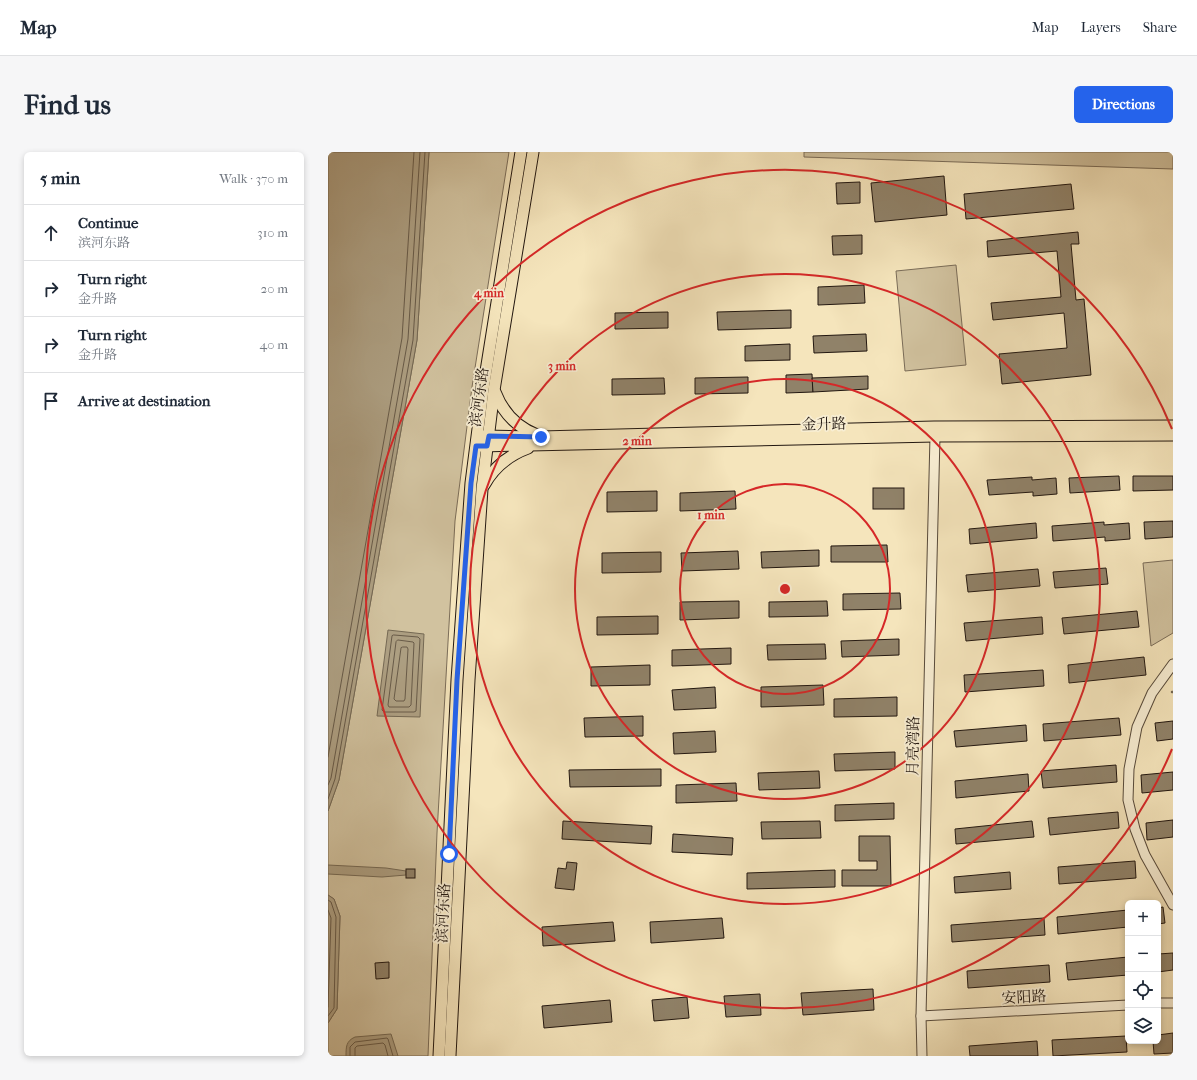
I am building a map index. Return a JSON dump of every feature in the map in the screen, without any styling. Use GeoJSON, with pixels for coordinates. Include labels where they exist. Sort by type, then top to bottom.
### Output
{"type":"FeatureCollection","features":[{"type":"Feature","properties":{"kind":"main road","name":"滨河东路"},"geometry":{"type":"LineString","coordinates":[[450,1056],[469,680],[482,489],[483,390],[521,152]]}},
{"type":"Feature","properties":{"kind":"main road","name":"滨河东路"},"geometry":{"type":"LineString","coordinates":[[439,1056],[457,680],[471,483],[494,390],[533,152]]}},
{"type":"Feature","properties":{"kind":"main road"},"geometry":{"type":"LineString","coordinates":[[482,489],[488,477],[496,467],[506,459],[542,441],[522,428],[507,414],[499,402],[494,390]]}},
{"type":"Feature","properties":{"kind":"main road","name":"金升路"},"geometry":{"type":"LineString","coordinates":[[542,441],[934,428],[1173,426]]}},
{"type":"Feature","properties":{"kind":"main road","name":"金升路"},"geometry":{"type":"LineString","coordinates":[[482,441],[1173,435]]}},
{"type":"Feature","properties":{"kind":"street","name":"月亮湾路"},"geometry":{"type":"LineString","coordinates":[[922,1056],[921,1016],[935,436]]}},
{"type":"Feature","properties":{"kind":"street"},"geometry":{"type":"LineString","coordinates":[[1173,664],[1152,693],[1137,727],[1129,769],[1128,800],[1135,829],[1145,855],[1173,905]]}},
{"type":"Feature","properties":{"kind":"street"},"geometry":{"type":"LineString","coordinates":[[1161,1004],[1173,1003]]}},
{"type":"Feature","properties":{"kind":"street","name":"安阳路"},"geometry":{"type":"LineString","coordinates":[[921,1016],[1125,1005]]}},
{"type":"Feature","properties":{"kind":"shaded area"},"geometry":{"type":"Polygon","coordinates":[[[429,152],[509,152],[472,387],[455,521],[437,833],[428,1056],[328,1056],[328,1023],[337,1009],[340,916],[334,899],[328,895],[328,811],[339,780],[417,340],[429,152]]]}},
{"type":"Feature","properties":{"kind":"shaded area"},"geometry":{"type":"Polygon","coordinates":[[[804,152],[1173,152],[1173,169],[804,157],[804,152]]]}},
{"type":"Feature","properties":{"kind":"shaded area"},"geometry":{"type":"Polygon","coordinates":[[[956,265],[966,365],[905,371],[896,271],[956,265]]]}},
{"type":"Feature","properties":{"kind":"shaded area"},"geometry":{"type":"Polygon","coordinates":[[[1173,560],[1173,633],[1151,646],[1143,563],[1173,560]]]}},
{"type":"Feature","properties":{"kind":"water"},"geometry":{"type":"Polygon","coordinates":[[[328,152],[429,152],[417,340],[339,780],[328,811],[328,152]]]}},
{"type":"Feature","properties":{"kind":"water"},"geometry":{"type":"Polygon","coordinates":[[[388,630],[424,634],[420,717],[377,716],[388,630]]]}},
{"type":"Feature","properties":{"kind":"water"},"geometry":{"type":"Polygon","coordinates":[[[328,865],[386,868],[406,871],[406,875],[382,877],[328,874],[328,865]]]}},
{"type":"Feature","properties":{"kind":"water"},"geometry":{"type":"Polygon","coordinates":[[[328,895],[334,899],[340,916],[337,1009],[328,1023],[328,895]]]}},
{"type":"Feature","properties":{"kind":"water"},"geometry":{"type":"Polygon","coordinates":[[[391,1034],[398,1056],[346,1056],[347,1045],[350,1040],[355,1037],[391,1034]]]}},
{"type":"Feature","properties":{"kind":"building"},"geometry":{"type":"Polygon","coordinates":[[[944,176],[947,215],[875,222],[871,183],[944,176]]]}},
{"type":"Feature","properties":{"kind":"building"},"geometry":{"type":"Polygon","coordinates":[[[860,182],[860,203],[837,204],[836,183],[860,182]]]}},
{"type":"Feature","properties":{"kind":"building"},"geometry":{"type":"Polygon","coordinates":[[[1071,184],[1074,209],[966,219],[964,194],[1071,184]]]}},
{"type":"Feature","properties":{"kind":"building"},"geometry":{"type":"Polygon","coordinates":[[[1078,232],[1079,244],[1071,244],[1076,300],[1084,299],[1091,375],[1002,384],[999,354],[1067,348],[1064,313],[993,320],[991,303],[1061,297],[1057,251],[988,257],[987,241],[1078,232]]]}},
{"type":"Feature","properties":{"kind":"building"},"geometry":{"type":"Polygon","coordinates":[[[862,235],[862,254],[833,255],[832,236],[862,235]]]}},
{"type":"Feature","properties":{"kind":"building"},"geometry":{"type":"Polygon","coordinates":[[[864,285],[865,303],[818,305],[818,287],[864,285]]]}},
{"type":"Feature","properties":{"kind":"building"},"geometry":{"type":"Polygon","coordinates":[[[791,310],[791,328],[718,330],[717,312],[791,310]]]}},
{"type":"Feature","properties":{"kind":"building"},"geometry":{"type":"Polygon","coordinates":[[[668,312],[668,328],[615,329],[615,313],[668,312]]]}},
{"type":"Feature","properties":{"kind":"building"},"geometry":{"type":"Polygon","coordinates":[[[866,334],[867,351],[814,353],[813,336],[866,334]]]}},
{"type":"Feature","properties":{"kind":"building"},"geometry":{"type":"Polygon","coordinates":[[[790,344],[790,360],[745,361],[745,346],[790,344]]]}},
{"type":"Feature","properties":{"kind":"building"},"geometry":{"type":"Polygon","coordinates":[[[812,374],[813,392],[786,393],[786,375],[812,374]]]}},
{"type":"Feature","properties":{"kind":"building"},"geometry":{"type":"Polygon","coordinates":[[[868,376],[868,389],[813,392],[812,378],[868,376]]]}},
{"type":"Feature","properties":{"kind":"building"},"geometry":{"type":"Polygon","coordinates":[[[748,377],[748,393],[695,394],[695,378],[748,377]]]}},
{"type":"Feature","properties":{"kind":"building"},"geometry":{"type":"Polygon","coordinates":[[[664,378],[665,394],[612,395],[612,379],[664,378]]]}},
{"type":"Feature","properties":{"kind":"building"},"geometry":{"type":"Polygon","coordinates":[[[1119,476],[1120,490],[1070,493],[1069,478],[1119,476]]]}},
{"type":"Feature","properties":{"kind":"building"},"geometry":{"type":"Polygon","coordinates":[[[1133,476],[1173,476],[1173,490],[1133,491],[1133,476]]]}},
{"type":"Feature","properties":{"kind":"building"},"geometry":{"type":"Polygon","coordinates":[[[1032,477],[1032,480],[1056,478],[1057,494],[1033,496],[1033,492],[989,495],[987,480],[1032,477]]]}},
{"type":"Feature","properties":{"kind":"building"},"geometry":{"type":"Polygon","coordinates":[[[873,488],[904,488],[904,509],[873,509],[873,488]]]}},
{"type":"Feature","properties":{"kind":"building"},"geometry":{"type":"Polygon","coordinates":[[[657,491],[657,511],[607,512],[607,492],[657,491]]]}},
{"type":"Feature","properties":{"kind":"building"},"geometry":{"type":"Polygon","coordinates":[[[735,491],[736,509],[680,511],[680,493],[735,491]]]}},
{"type":"Feature","properties":{"kind":"building"},"geometry":{"type":"Polygon","coordinates":[[[1173,521],[1173,537],[1145,539],[1144,522],[1173,521]]]}},
{"type":"Feature","properties":{"kind":"building"},"geometry":{"type":"Polygon","coordinates":[[[1104,522],[1104,525],[1129,523],[1130,539],[1105,541],[1105,537],[1053,541],[1052,526],[1104,522]]]}},
{"type":"Feature","properties":{"kind":"building"},"geometry":{"type":"Polygon","coordinates":[[[1036,523],[1037,538],[970,544],[969,529],[1036,523]]]}},
{"type":"Feature","properties":{"kind":"building"},"geometry":{"type":"Polygon","coordinates":[[[887,545],[888,562],[831,562],[831,546],[887,545]]]}},
{"type":"Feature","properties":{"kind":"building"},"geometry":{"type":"Polygon","coordinates":[[[819,550],[819,566],[762,568],[761,552],[819,550]]]}},
{"type":"Feature","properties":{"kind":"building"},"geometry":{"type":"Polygon","coordinates":[[[738,551],[739,569],[682,571],[681,553],[738,551]]]}},
{"type":"Feature","properties":{"kind":"building"},"geometry":{"type":"Polygon","coordinates":[[[661,552],[661,572],[602,573],[602,553],[661,552]]]}},
{"type":"Feature","properties":{"kind":"building"},"geometry":{"type":"Polygon","coordinates":[[[1106,568],[1108,584],[1055,588],[1053,572],[1106,568]]]}},
{"type":"Feature","properties":{"kind":"building"},"geometry":{"type":"Polygon","coordinates":[[[1038,569],[1040,586],[968,592],[966,575],[1038,569]]]}},
{"type":"Feature","properties":{"kind":"building"},"geometry":{"type":"Polygon","coordinates":[[[900,593],[901,609],[843,610],[843,594],[900,593]]]}},
{"type":"Feature","properties":{"kind":"building"},"geometry":{"type":"Polygon","coordinates":[[[739,601],[739,618],[680,620],[680,602],[739,601]]]}},
{"type":"Feature","properties":{"kind":"building"},"geometry":{"type":"Polygon","coordinates":[[[827,601],[828,616],[769,617],[769,602],[827,601]]]}},
{"type":"Feature","properties":{"kind":"building"},"geometry":{"type":"Polygon","coordinates":[[[1137,611],[1139,627],[1064,634],[1062,618],[1137,611]]]}},
{"type":"Feature","properties":{"kind":"building"},"geometry":{"type":"Polygon","coordinates":[[[658,616],[658,634],[597,635],[597,617],[658,616]]]}},
{"type":"Feature","properties":{"kind":"building"},"geometry":{"type":"Polygon","coordinates":[[[1042,617],[1043,634],[966,641],[964,623],[1042,617]]]}},
{"type":"Feature","properties":{"kind":"building"},"geometry":{"type":"Polygon","coordinates":[[[899,639],[899,655],[842,657],[841,641],[899,639]]]}},
{"type":"Feature","properties":{"kind":"building"},"geometry":{"type":"Polygon","coordinates":[[[825,644],[826,659],[768,660],[767,645],[825,644]]]}},
{"type":"Feature","properties":{"kind":"building"},"geometry":{"type":"Polygon","coordinates":[[[731,648],[731,664],[672,666],[672,650],[731,648]]]}},
{"type":"Feature","properties":{"kind":"building"},"geometry":{"type":"Polygon","coordinates":[[[1144,657],[1146,675],[1069,683],[1068,665],[1144,657]]]}},
{"type":"Feature","properties":{"kind":"building"},"geometry":{"type":"Polygon","coordinates":[[[650,665],[650,685],[591,686],[591,667],[650,665]]]}},
{"type":"Feature","properties":{"kind":"building"},"geometry":{"type":"Polygon","coordinates":[[[1043,670],[1044,686],[965,692],[964,675],[1043,670]]]}},
{"type":"Feature","properties":{"kind":"building"},"geometry":{"type":"Polygon","coordinates":[[[823,685],[824,705],[761,707],[761,687],[823,685]]]}},
{"type":"Feature","properties":{"kind":"building"},"geometry":{"type":"Polygon","coordinates":[[[715,687],[716,708],[674,710],[672,690],[715,687]]]}},
{"type":"Feature","properties":{"kind":"building"},"geometry":{"type":"Polygon","coordinates":[[[897,697],[897,716],[834,717],[834,699],[897,697]]]}},
{"type":"Feature","properties":{"kind":"building"},"geometry":{"type":"Polygon","coordinates":[[[643,716],[643,736],[585,737],[584,718],[643,716]]]}},
{"type":"Feature","properties":{"kind":"building"},"geometry":{"type":"Polygon","coordinates":[[[1119,718],[1121,735],[1044,741],[1043,724],[1119,718]]]}},
{"type":"Feature","properties":{"kind":"building"},"geometry":{"type":"Polygon","coordinates":[[[1173,721],[1173,739],[1157,741],[1155,723],[1173,721]]]}},
{"type":"Feature","properties":{"kind":"building"},"geometry":{"type":"Polygon","coordinates":[[[1026,725],[1027,741],[956,747],[954,731],[1026,725]]]}},
{"type":"Feature","properties":{"kind":"building"},"geometry":{"type":"Polygon","coordinates":[[[715,731],[716,752],[674,754],[673,733],[715,731]]]}},
{"type":"Feature","properties":{"kind":"building"},"geometry":{"type":"Polygon","coordinates":[[[895,752],[895,769],[835,771],[834,754],[895,752]]]}},
{"type":"Feature","properties":{"kind":"building"},"geometry":{"type":"Polygon","coordinates":[[[1116,765],[1117,782],[1043,788],[1041,771],[1116,765]]]}},
{"type":"Feature","properties":{"kind":"building"},"geometry":{"type":"Polygon","coordinates":[[[661,769],[661,786],[570,787],[569,770],[661,769]]]}},
{"type":"Feature","properties":{"kind":"building"},"geometry":{"type":"Polygon","coordinates":[[[819,771],[820,788],[759,790],[758,773],[819,771]]]}},
{"type":"Feature","properties":{"kind":"building"},"geometry":{"type":"Polygon","coordinates":[[[1173,772],[1173,790],[1142,793],[1141,775],[1173,772]]]}},
{"type":"Feature","properties":{"kind":"building"},"geometry":{"type":"Polygon","coordinates":[[[1028,774],[1029,791],[956,798],[955,781],[1028,774]]]}},
{"type":"Feature","properties":{"kind":"building"},"geometry":{"type":"Polygon","coordinates":[[[736,783],[737,801],[676,803],[676,785],[736,783]]]}},
{"type":"Feature","properties":{"kind":"building"},"geometry":{"type":"Polygon","coordinates":[[[894,803],[894,819],[835,821],[835,805],[894,803]]]}},
{"type":"Feature","properties":{"kind":"building"},"geometry":{"type":"Polygon","coordinates":[[[1118,812],[1119,828],[1050,835],[1048,818],[1118,812]]]}},
{"type":"Feature","properties":{"kind":"building"},"geometry":{"type":"Polygon","coordinates":[[[1173,820],[1173,837],[1147,840],[1146,823],[1173,820]]]}},
{"type":"Feature","properties":{"kind":"building"},"geometry":{"type":"Polygon","coordinates":[[[563,821],[652,826],[651,844],[562,839],[563,821]]]}},
{"type":"Feature","properties":{"kind":"building"},"geometry":{"type":"Polygon","coordinates":[[[820,821],[821,838],[762,839],[761,822],[820,821]]]}},
{"type":"Feature","properties":{"kind":"building"},"geometry":{"type":"Polygon","coordinates":[[[1032,821],[1034,837],[956,844],[955,829],[1032,821]]]}},
{"type":"Feature","properties":{"kind":"building"},"geometry":{"type":"Polygon","coordinates":[[[673,834],[733,838],[732,855],[672,852],[673,834]]]}},
{"type":"Feature","properties":{"kind":"building"},"geometry":{"type":"Polygon","coordinates":[[[859,836],[890,836],[891,886],[842,886],[842,870],[877,870],[877,861],[859,861],[859,836]]]}},
{"type":"Feature","properties":{"kind":"building"},"geometry":{"type":"Polygon","coordinates":[[[1135,861],[1136,878],[1059,884],[1058,867],[1135,861]]]}},
{"type":"Feature","properties":{"kind":"building"},"geometry":{"type":"Polygon","coordinates":[[[567,862],[577,863],[574,890],[555,888],[558,868],[566,869],[567,862]]]}},
{"type":"Feature","properties":{"kind":"building"},"geometry":{"type":"Polygon","coordinates":[[[406,869],[415,869],[415,878],[406,878],[406,869]]]}},
{"type":"Feature","properties":{"kind":"building"},"geometry":{"type":"Polygon","coordinates":[[[835,870],[835,887],[747,889],[747,873],[835,870]]]}},
{"type":"Feature","properties":{"kind":"building"},"geometry":{"type":"Polygon","coordinates":[[[1010,872],[1011,889],[955,893],[954,877],[1010,872]]]}},
{"type":"Feature","properties":{"kind":"building"},"geometry":{"type":"Polygon","coordinates":[[[1161,907],[1163,907],[1165,923],[1161,924],[1161,907]]]}},
{"type":"Feature","properties":{"kind":"building"},"geometry":{"type":"Polygon","coordinates":[[[1125,910],[1125,927],[1058,934],[1057,917],[1125,910]]]}},
{"type":"Feature","properties":{"kind":"building"},"geometry":{"type":"Polygon","coordinates":[[[722,918],[724,938],[651,943],[650,922],[722,918]]]}},
{"type":"Feature","properties":{"kind":"building"},"geometry":{"type":"Polygon","coordinates":[[[1044,918],[1045,935],[952,942],[951,925],[1044,918]]]}},
{"type":"Feature","properties":{"kind":"building"},"geometry":{"type":"Polygon","coordinates":[[[613,922],[615,941],[543,946],[542,927],[613,922]]]}},
{"type":"Feature","properties":{"kind":"building"},"geometry":{"type":"Polygon","coordinates":[[[1173,953],[1173,970],[1161,972],[1161,954],[1173,953]]]}},
{"type":"Feature","properties":{"kind":"building"},"geometry":{"type":"Polygon","coordinates":[[[1125,957],[1125,975],[1068,980],[1066,963],[1125,957]]]}},
{"type":"Feature","properties":{"kind":"building"},"geometry":{"type":"Polygon","coordinates":[[[389,962],[389,978],[376,979],[375,963],[389,962]]]}},
{"type":"Feature","properties":{"kind":"building"},"geometry":{"type":"Polygon","coordinates":[[[1049,965],[1050,982],[968,988],[967,971],[1049,965]]]}},
{"type":"Feature","properties":{"kind":"building"},"geometry":{"type":"Polygon","coordinates":[[[873,989],[874,1010],[803,1015],[801,993],[873,989]]]}},
{"type":"Feature","properties":{"kind":"building"},"geometry":{"type":"Polygon","coordinates":[[[760,994],[761,1015],[726,1017],[724,996],[760,994]]]}},
{"type":"Feature","properties":{"kind":"building"},"geometry":{"type":"Polygon","coordinates":[[[687,997],[689,1018],[654,1021],[652,1000],[687,997]]]}},
{"type":"Feature","properties":{"kind":"building"},"geometry":{"type":"Polygon","coordinates":[[[610,1000],[612,1022],[544,1028],[542,1006],[610,1000]]]}},
{"type":"Feature","properties":{"kind":"building"},"geometry":{"type":"Polygon","coordinates":[[[1173,1033],[1173,1053],[1154,1054],[1153,1044],[1161,1044],[1161,1035],[1173,1033]]]}},
{"type":"Feature","properties":{"kind":"building"},"geometry":{"type":"Polygon","coordinates":[[[1125,1036],[1127,1052],[1053,1056],[1052,1040],[1125,1036]]]}},
{"type":"Feature","properties":{"kind":"building"},"geometry":{"type":"Polygon","coordinates":[[[1037,1041],[1038,1056],[970,1056],[969,1046],[1037,1041]]]}},
{"type":"Feature","properties":{"kind":"route"},"geometry":{"type":"LineString","coordinates":[[449,854],[457,680],[471,483],[476,446],[487,446],[489,436],[541,437]]}}]}
